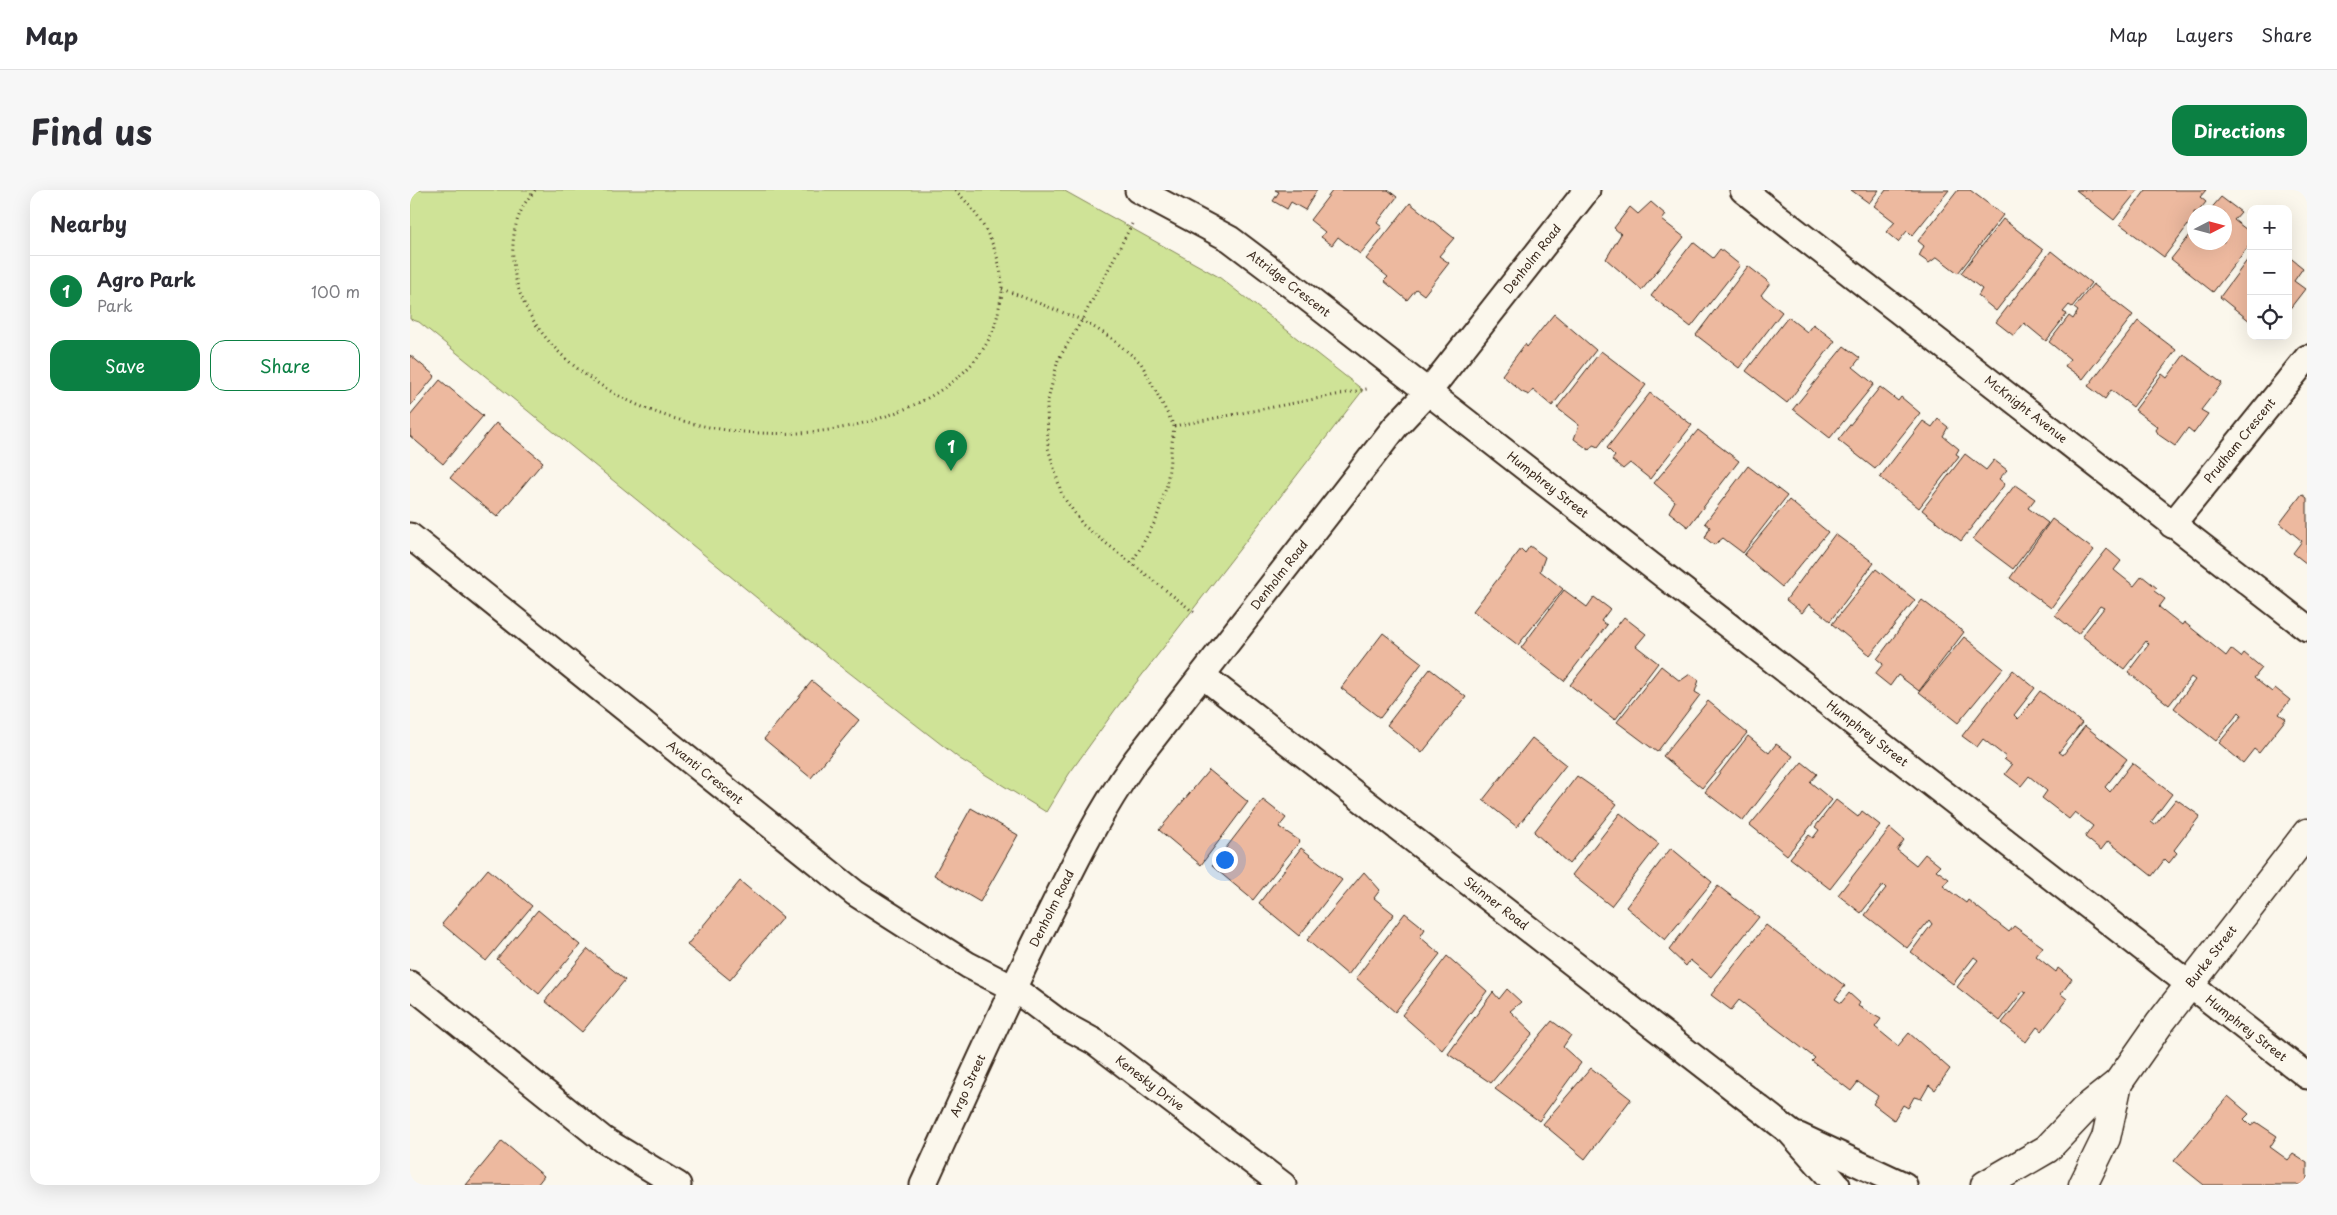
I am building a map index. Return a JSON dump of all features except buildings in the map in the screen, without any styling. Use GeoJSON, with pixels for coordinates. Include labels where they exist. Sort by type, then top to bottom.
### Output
{"type":"FeatureCollection","features":[{"type":"Feature","properties":{"kind":"street","name":"Attridge Crescent"},"geometry":{"type":"LineString","coordinates":[[1138,190],[1230,239],[1429,391]]}},
{"type":"Feature","properties":{"kind":"street","name":"Denholm Road"},"geometry":{"type":"LineString","coordinates":[[1013,988],[1085,840],[1106,802],[1136,760],[1395,427],[1429,391],[1587,190]]}},
{"type":"Feature","properties":{"kind":"street","name":"McKnight Avenue"},"geometry":{"type":"LineString","coordinates":[[1743,190],[2307,628]]}},
{"type":"Feature","properties":{"kind":"street","name":"Prudham Crescent"},"geometry":{"type":"LineString","coordinates":[[2172,525],[2307,358]]}},
{"type":"Feature","properties":{"kind":"street","name":"Humphrey Street"},"geometry":{"type":"LineString","coordinates":[[1429,391],[2307,1076]]}},
{"type":"Feature","properties":{"kind":"street","name":"Avanti Crescent"},"geometry":{"type":"LineString","coordinates":[[410,536],[855,893],[968,964],[1013,988]]}},
{"type":"Feature","properties":{"kind":"street","name":"Skinner Road"},"geometry":{"type":"LineString","coordinates":[[1203,676],[1790,1132],[1837,1185]]}},
{"type":"Feature","properties":{"kind":"street","name":"Burke Street"},"geometry":{"type":"LineString","coordinates":[[1985,1185],[2048,1149],[2084,1110],[2118,1083],[2160,1023],[2307,833]]}},
{"type":"Feature","properties":{"kind":"street"},"geometry":{"type":"LineString","coordinates":[[410,984],[604,1140],[678,1185]]}},
{"type":"Feature","properties":{"kind":"street","name":"Argo Street"},"geometry":{"type":"LineString","coordinates":[[923,1185],[1013,988]]}},
{"type":"Feature","properties":{"kind":"street","name":"Kenesky Drive"},"geometry":{"type":"LineString","coordinates":[[1013,988],[1060,1023],[1095,1042],[1283,1185]]}},
{"type":"Feature","properties":{"kind":"street","name":"Burke Street"},"geometry":{"type":"LineString","coordinates":[[2083,1185],[2106,1138],[2118,1083]]}},
{"type":"Feature","properties":{"kind":"street","name":"Skinner Road"},"geometry":{"type":"LineString","coordinates":[[1790,1132],[1904,1185]]}},
{"type":"Feature","properties":{"kind":"path"},"geometry":{"type":"LineString","coordinates":[[535,190],[520,211],[512,244],[514,278],[527,313],[550,343],[576,368],[612,392],[655,412],[707,426],[760,433],[812,433],[855,426],[898,413],[941,391],[975,361],[995,328],[1002,289],[997,255],[980,220],[954,190]]}},
{"type":"Feature","properties":{"kind":"path"},"geometry":{"type":"LineString","coordinates":[[1132,224],[1082,320],[1058,360],[1047,404],[1048,448],[1062,495],[1083,524],[1196,614]]}},
{"type":"Feature","properties":{"kind":"path"},"geometry":{"type":"LineString","coordinates":[[1002,289],[1082,320],[1110,336],[1141,363],[1174,426],[1167,484],[1156,520],[1132,563]]}},
{"type":"Feature","properties":{"kind":"path"},"geometry":{"type":"LineString","coordinates":[[1174,426],[1368,389]]}},
{"type":"Feature","properties":{"kind":"green space"},"geometry":{"type":"Polygon","coordinates":[[[410,190],[1063,190],[1219,277],[1363,390],[1115,710],[1069,774],[1046,812],[960,759],[833,660],[419,322],[410,319],[410,190]]]}},
{"type":"Feature","properties":{"kind":"place","name":"Agro Park"},"geometry":{"type":"Point","coordinates":[951,471]}}]}
